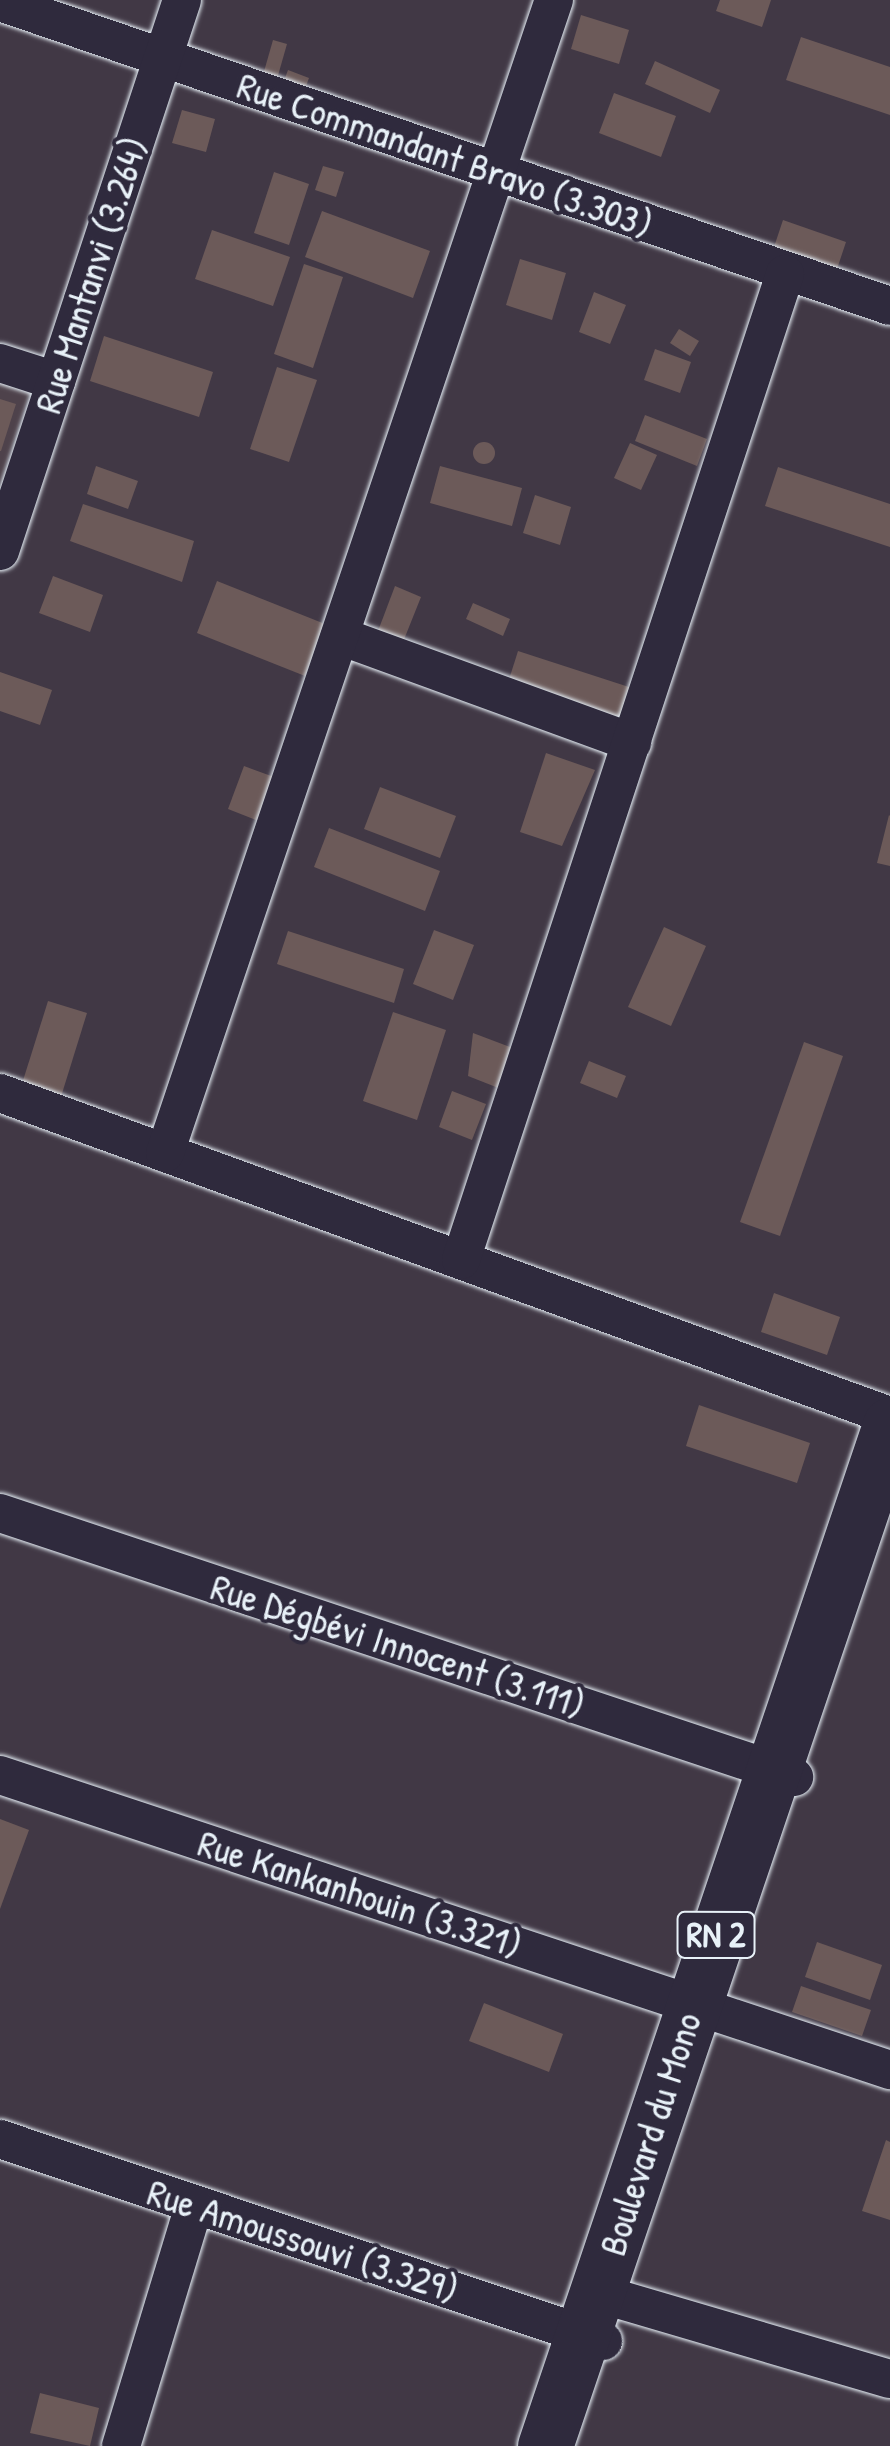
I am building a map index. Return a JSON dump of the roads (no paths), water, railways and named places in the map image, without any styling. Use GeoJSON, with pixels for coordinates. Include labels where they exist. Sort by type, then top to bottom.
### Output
{"type":"FeatureCollection","features":[{"type":"Feature","properties":{"kind":"main road","name":"Boulevard du Mono"},"geometry":{"type":"LineString","coordinates":[[571,2446],[603,2325],[784,1774],[890,1425]]}},
{"type":"Feature","properties":{"kind":"main road","name":"Boulevard du Mono"},"geometry":{"type":"LineString","coordinates":[[784,1774],[890,1508]]}},
{"type":"Feature","properties":{"kind":"main road","name":"Boulevard du Mono"},"geometry":{"type":"LineString","coordinates":[[545,2446],[603,2325]]}},
{"type":"Feature","properties":{"kind":"street","name":"Rue Mantanvi (3.264)"},"geometry":{"type":"LineString","coordinates":[[0,550],[182,0]]}},
{"type":"Feature","properties":{"kind":"street"},"geometry":{"type":"LineString","coordinates":[[165,1153],[554,0]]}},
{"type":"Feature","properties":{"kind":"street","name":"Rue Commandant Bravo (3.303)"},"geometry":{"type":"LineString","coordinates":[[0,2],[164,56],[495,175],[890,306]]}},
{"type":"Feature","properties":{"kind":"street"},"geometry":{"type":"LineString","coordinates":[[462,1260],[786,274]]}},
{"type":"Feature","properties":{"kind":"street"},"geometry":{"type":"LineString","coordinates":[[0,364],[56,381]]}},
{"type":"Feature","properties":{"kind":"street"},"geometry":{"type":"LineString","coordinates":[[340,636],[632,742]]}},
{"type":"Feature","properties":{"kind":"street"},"geometry":{"type":"LineString","coordinates":[[0,1093],[890,1416]]}},
{"type":"Feature","properties":{"kind":"street","name":"Rue Dégbévi Innocent (3.111)"},"geometry":{"type":"LineString","coordinates":[[0,1513],[784,1774]]}},
{"type":"Feature","properties":{"kind":"street","name":"Rue Kankanhouin (3.321)"},"geometry":{"type":"LineString","coordinates":[[0,1775],[890,2070]]}},
{"type":"Feature","properties":{"kind":"street","name":"Rue Amoussouvi (3.329)"},"geometry":{"type":"LineString","coordinates":[[0,2139],[194,2205],[603,2325],[890,2378]]}},
{"type":"Feature","properties":{"kind":"street"},"geometry":{"type":"LineString","coordinates":[[121,2446],[194,2205]]}}]}
